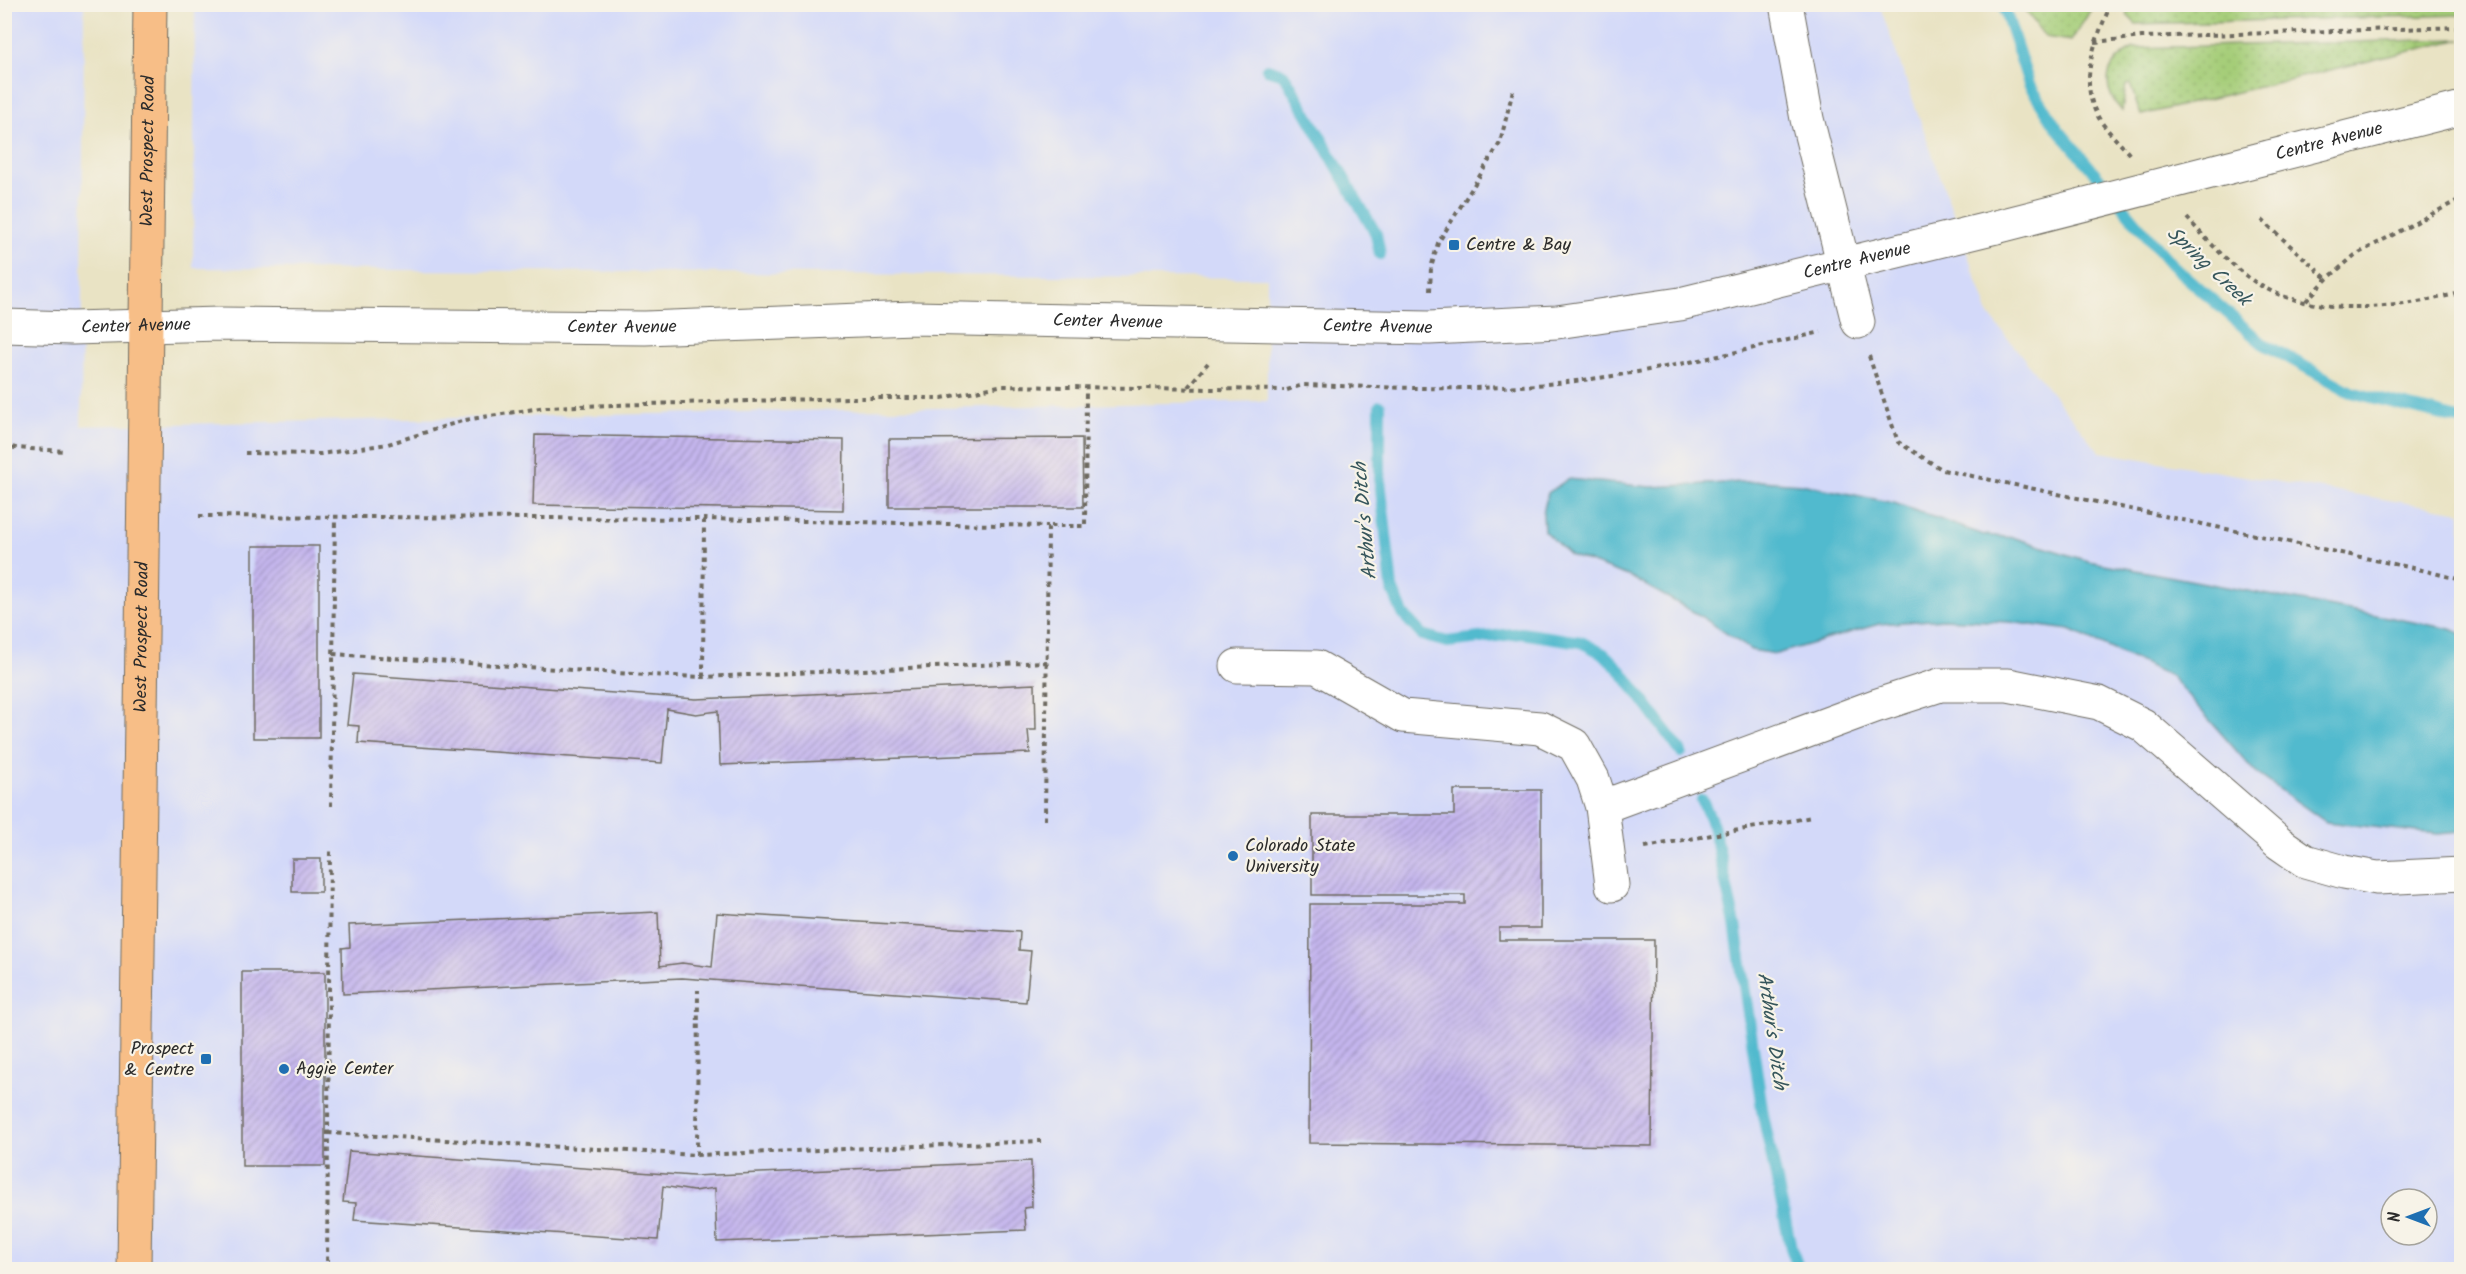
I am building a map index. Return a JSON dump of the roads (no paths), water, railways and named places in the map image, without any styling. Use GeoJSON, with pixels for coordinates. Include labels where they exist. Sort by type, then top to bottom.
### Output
{"type":"FeatureCollection","features":[{"type":"Feature","properties":{"kind":"main road","name":"West Prospect Road"},"geometry":{"type":"LineString","coordinates":[[134,1269],[150,4]]}},
{"type":"Feature","properties":{"kind":"street"},"geometry":{"type":"LineString","coordinates":[[1786,4],[1807,119],[1858,322]]}},
{"type":"Feature","properties":{"kind":"street","name":"Centre Avenue"},"geometry":{"type":"LineString","coordinates":[[1239,324],[1429,328],[1557,322],[1680,304],[1996,227],[2462,108]]}},
{"type":"Feature","properties":{"kind":"street","name":"Center Avenue"},"geometry":{"type":"LineString","coordinates":[[4,326],[147,327],[220,324],[645,328],[913,318],[1239,324]]}},
{"type":"Feature","properties":{"kind":"street"},"geometry":{"type":"LineString","coordinates":[[1238,666],[1317,667],[1403,716],[1540,728],[1574,744],[1593,779],[1602,807],[1612,885]]}},
{"type":"Feature","properties":{"kind":"street"},"geometry":{"type":"LineString","coordinates":[[1602,807],[1875,706],[1940,685],[2008,685],[2098,703],[2143,725],[2279,843],[2305,861],[2344,873],[2377,878],[2462,874]]}},
{"type":"Feature","properties":{"kind":"water"},"geometry":{"type":"Polygon","coordinates":[[[1568,479],[1651,487],[1761,481],[1801,484],[1894,503],[1984,535],[2015,538],[2088,561],[2451,629],[2462,634],[2461,832],[2437,834],[2326,822],[2255,772],[2171,676],[2070,630],[2010,622],[1943,619],[1879,624],[1776,654],[1751,650],[1699,615],[1631,577],[1570,555],[1544,531],[1543,513],[1548,493],[1568,479]]]}},
{"type":"Feature","properties":{"kind":"waterway","name":"Spring Creek"},"geometry":{"type":"LineString","coordinates":[[2003,4],[2029,84],[2057,128],[2171,264],[2262,343],[2351,392],[2462,420]]}},
{"type":"Feature","properties":{"kind":"waterway","name":"Arthur's Ditch"},"geometry":{"type":"LineString","coordinates":[[1267,69],[1283,74],[1288,81],[1376,234],[1380,254]]}},
{"type":"Feature","properties":{"kind":"waterway","name":"Arthur's Ditch"},"geometry":{"type":"LineString","coordinates":[[1380,406],[1380,481],[1392,588],[1403,614],[1422,635],[1447,642],[1521,633],[1581,642],[1604,654],[1622,672],[1681,752]]}},
{"type":"Feature","properties":{"kind":"waterway","name":"Arthur's Ditch"},"geometry":{"type":"LineString","coordinates":[[1702,800],[1713,825],[1735,924],[1763,1115],[1791,1248],[1799,1270]]}},
{"type":"Feature","properties":{"kind":"place","name":"Centre & Bay"},"geometry":{"type":"Point","coordinates":[1454,245]}},
{"type":"Feature","properties":{"kind":"place","name":"Colorado State University"},"geometry":{"type":"Point","coordinates":[1233,856]}},
{"type":"Feature","properties":{"kind":"place","name":"Prospect & Centre"},"geometry":{"type":"Point","coordinates":[206,1059]}},
{"type":"Feature","properties":{"kind":"place","name":"Aggie Center"},"geometry":{"type":"Point","coordinates":[284,1069]}}]}
